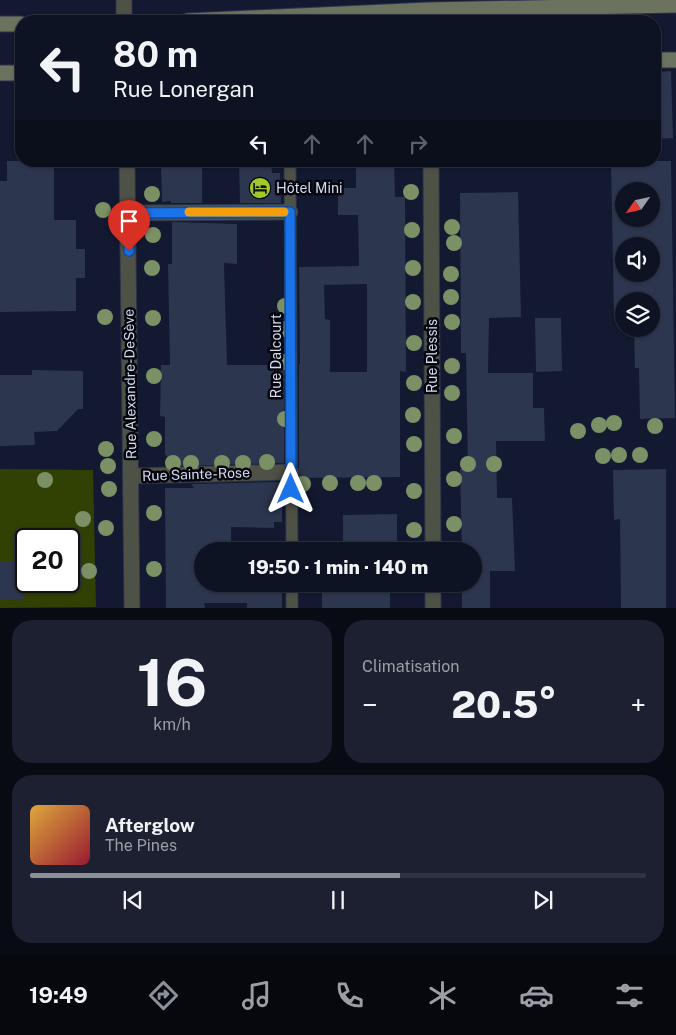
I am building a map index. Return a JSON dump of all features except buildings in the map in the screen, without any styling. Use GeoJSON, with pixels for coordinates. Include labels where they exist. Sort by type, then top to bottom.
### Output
{"type":"FeatureCollection","features":[{"type":"Feature","properties":{"kind":"main road"},"geometry":{"type":"LineString","coordinates":[[451,15],[676,5]]}},
{"type":"Feature","properties":{"kind":"main road"},"geometry":{"type":"LineString","coordinates":[[0,24],[15,24]]}},
{"type":"Feature","properties":{"kind":"main road"},"geometry":{"type":"LineString","coordinates":[[661,60],[676,60]]}},
{"type":"Feature","properties":{"kind":"main road"},"geometry":{"type":"LineString","coordinates":[[0,74],[15,73]]}},
{"type":"Feature","properties":{"kind":"street"},"geometry":{"type":"LineString","coordinates":[[124,0],[124,15]]}},
{"type":"Feature","properties":{"kind":"street","name":"Rue Alexandre-DeSève"},"geometry":{"type":"LineString","coordinates":[[127,167],[132,608]]}},
{"type":"Feature","properties":{"kind":"street","name":"Rue Plessis"},"geometry":{"type":"LineString","coordinates":[[431,167],[433,542]]}},
{"type":"Feature","properties":{"kind":"street"},"geometry":{"type":"LineString","coordinates":[[128,213],[290,212]]}},
{"type":"Feature","properties":{"kind":"street","name":"Rue Sainte-Rose"},"geometry":{"type":"LineString","coordinates":[[131,476],[291,472]]}},
{"type":"Feature","properties":{"kind":"street"},"geometry":{"type":"LineString","coordinates":[[433,592],[433,608]]}},
{"type":"Feature","properties":{"kind":"lane","name":"Rue Dalcourt"},"geometry":{"type":"LineString","coordinates":[[290,167],[292,542]]}},
{"type":"Feature","properties":{"kind":"lane"},"geometry":{"type":"LineString","coordinates":[[292,592],[292,608]]}},
{"type":"Feature","properties":{"kind":"green space"},"geometry":{"type":"Polygon","coordinates":[[[0,469],[93,470],[96,607],[0,608],[0,469]]]}},
{"type":"Feature","properties":{"kind":"slow traffic"},"geometry":{"type":"LineString","coordinates":[[189,212],[284,212]]}},
{"type":"Feature","properties":{"kind":"place","name":"Hôtel Mini"},"geometry":{"type":"Point","coordinates":[260,188]}},
{"type":"Feature","properties":{"kind":"route"},"geometry":{"type":"LineString","coordinates":[[129,251],[128,213],[290,212],[291,489]]}}]}
